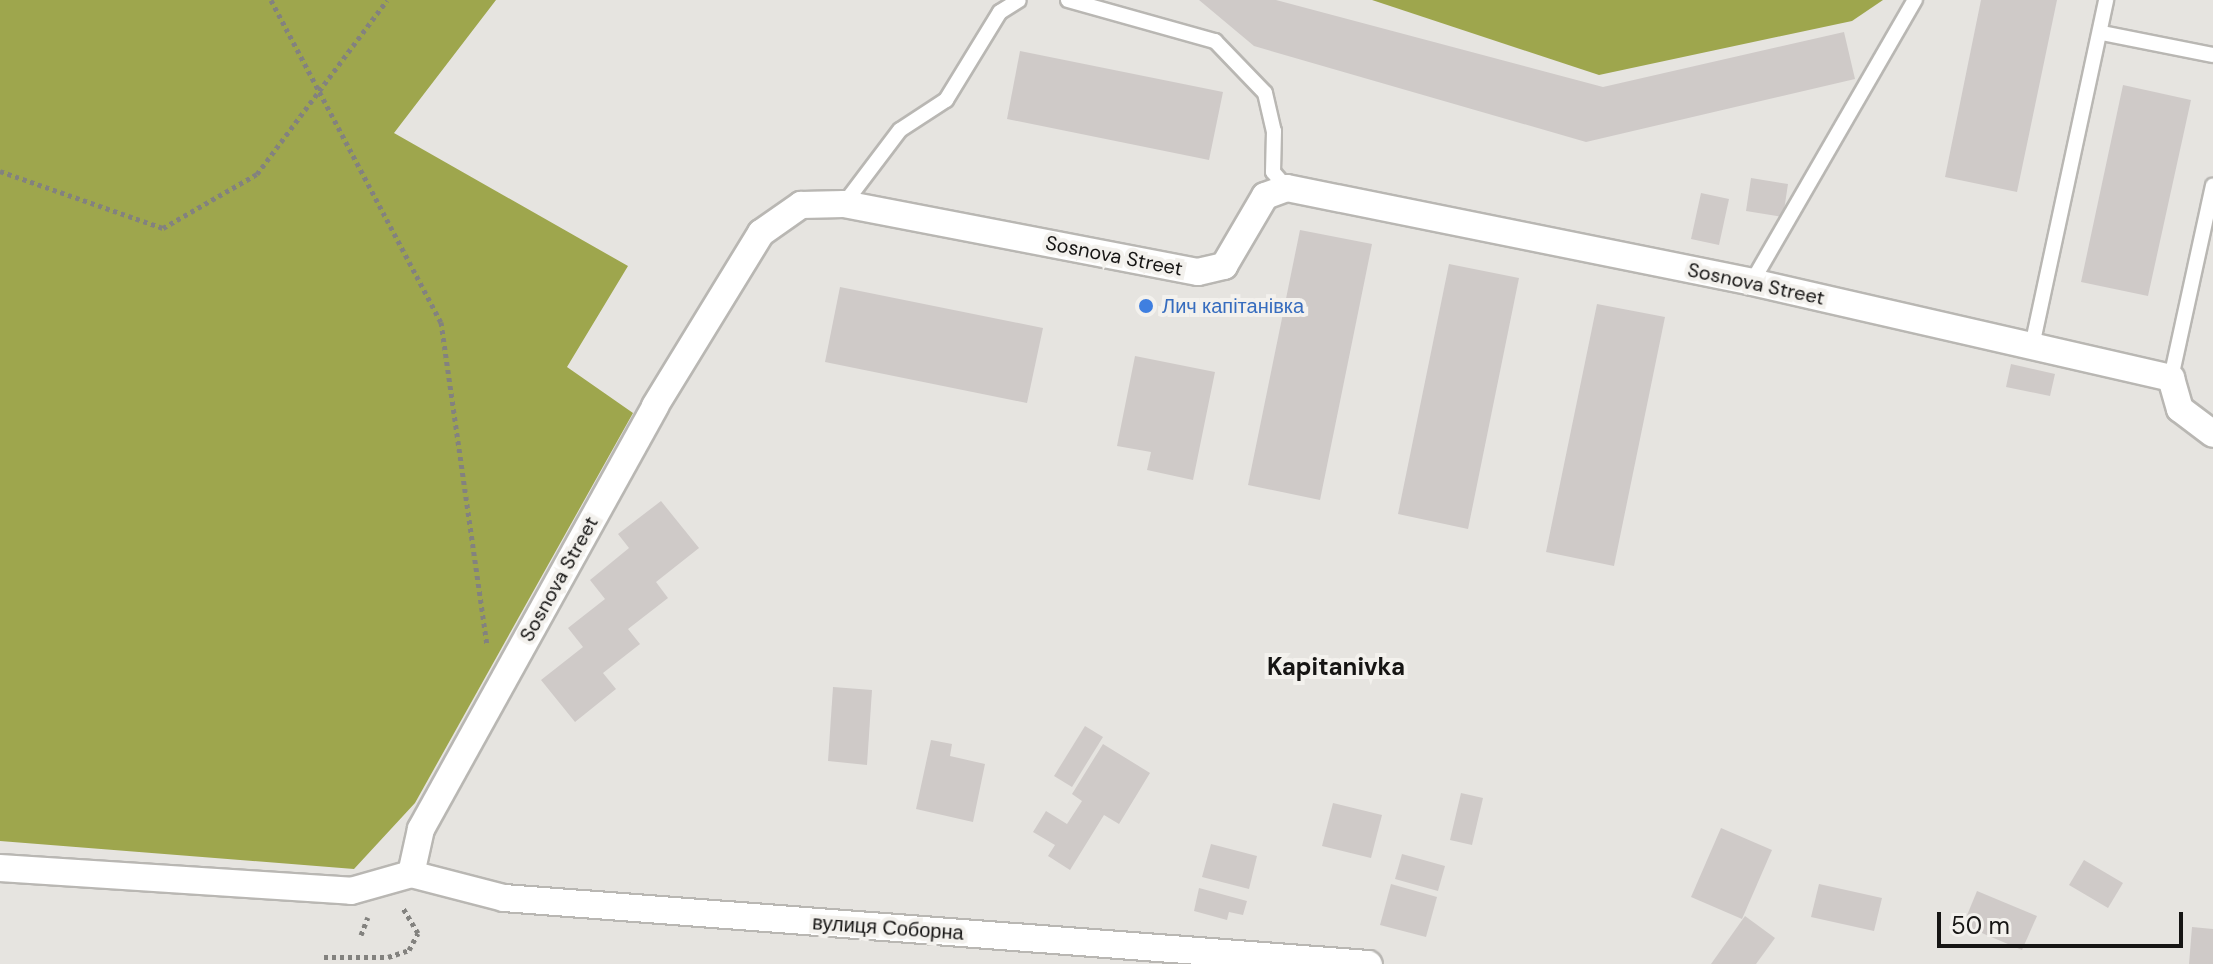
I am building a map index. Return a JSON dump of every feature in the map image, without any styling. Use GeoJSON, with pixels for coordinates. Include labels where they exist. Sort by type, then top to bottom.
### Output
{"type":"FeatureCollection","features":[{"type":"Feature","properties":{"kind":"street","name":"Sosnova Street"},"geometry":{"type":"LineString","coordinates":[[411,874],[421,829],[655,406],[761,233],[801,205],[844,204],[1198,272],[1224,266],[1265,196],[1287,188],[1752,282],[2171,378]]}},
{"type":"Feature","properties":{"kind":"street"},"geometry":{"type":"LineString","coordinates":[[2171,378],[2180,409],[2213,434]]}},
{"type":"Feature","properties":{"kind":"street"},"geometry":{"type":"LineString","coordinates":[[0,868],[351,891],[411,874]]}},
{"type":"Feature","properties":{"kind":"street","name":"вулиця Соборна"},"geometry":{"type":"LineString","coordinates":[[411,874],[504,898],[1368,964]]}},
{"type":"Feature","properties":{"kind":"lane"},"geometry":{"type":"LineString","coordinates":[[844,204],[900,130],[946,100],[1000,12],[1019,0]]}},
{"type":"Feature","properties":{"kind":"lane"},"geometry":{"type":"LineString","coordinates":[[1068,0],[1215,41],[1265,93],[1274,131],[1273,172],[1287,188]]}},
{"type":"Feature","properties":{"kind":"lane"},"geometry":{"type":"LineString","coordinates":[[1752,282],[1915,0]]}},
{"type":"Feature","properties":{"kind":"lane"},"geometry":{"type":"LineString","coordinates":[[2032,346],[2102,33],[2106,0]]}},
{"type":"Feature","properties":{"kind":"lane"},"geometry":{"type":"LineString","coordinates":[[2102,33],[2213,55]]}},
{"type":"Feature","properties":{"kind":"lane"},"geometry":{"type":"LineString","coordinates":[[2171,378],[2213,186]]}},
{"type":"Feature","properties":{"kind":"path"},"geometry":{"type":"LineString","coordinates":[[271,0],[441,322],[488,649]]}},
{"type":"Feature","properties":{"kind":"path"},"geometry":{"type":"LineString","coordinates":[[0,171],[163,228],[257,174],[387,0]]}},
{"type":"Feature","properties":{"kind":"path"},"geometry":{"type":"LineString","coordinates":[[324,957],[388,957],[409,950],[418,933],[404,908],[395,905]]}},
{"type":"Feature","properties":{"kind":"path"},"geometry":{"type":"LineString","coordinates":[[361,935],[370,912],[378,907]]}},
{"type":"Feature","properties":{"kind":"green space"},"geometry":{"type":"Polygon","coordinates":[[[0,0],[496,0],[394,133],[628,266],[567,367],[633,413],[415,803],[354,869],[0,841],[0,0]]]}},
{"type":"Feature","properties":{"kind":"green space"},"geometry":{"type":"Polygon","coordinates":[[[1372,0],[1883,0],[1852,21],[1599,75],[1372,0]]]}},
{"type":"Feature","properties":{"kind":"building"},"geometry":{"type":"Polygon","coordinates":[[[1199,0],[1276,0],[1603,87],[1844,32],[1855,79],[1586,142],[1254,46],[1199,0]]]}},
{"type":"Feature","properties":{"kind":"building"},"geometry":{"type":"Polygon","coordinates":[[[1981,0],[2057,0],[2017,192],[1945,177],[1981,0]]]}},
{"type":"Feature","properties":{"kind":"building"},"geometry":{"type":"Polygon","coordinates":[[[1020,51],[1223,92],[1209,160],[1007,119],[1020,51]]]}},
{"type":"Feature","properties":{"kind":"building"},"geometry":{"type":"Polygon","coordinates":[[[2123,85],[2191,100],[2148,296],[2081,282],[2123,85]]]}},
{"type":"Feature","properties":{"kind":"building"},"geometry":{"type":"Polygon","coordinates":[[[1751,178],[1788,184],[1783,217],[1746,211],[1751,178]]]}},
{"type":"Feature","properties":{"kind":"building"},"geometry":{"type":"Polygon","coordinates":[[[1701,193],[1729,199],[1719,245],[1691,239],[1701,193]]]}},
{"type":"Feature","properties":{"kind":"building"},"geometry":{"type":"Polygon","coordinates":[[[1300,230],[1372,244],[1320,500],[1248,485],[1300,230]]]}},
{"type":"Feature","properties":{"kind":"building"},"geometry":{"type":"Polygon","coordinates":[[[1449,264],[1519,278],[1468,529],[1398,514],[1449,264]]]}},
{"type":"Feature","properties":{"kind":"building"},"geometry":{"type":"Polygon","coordinates":[[[840,287],[1043,328],[1027,403],[825,362],[840,287]]]}},
{"type":"Feature","properties":{"kind":"building"},"geometry":{"type":"Polygon","coordinates":[[[1597,304],[1665,317],[1614,566],[1546,552],[1597,304]]]}},
{"type":"Feature","properties":{"kind":"building"},"geometry":{"type":"Polygon","coordinates":[[[1135,356],[1215,372],[1193,480],[1147,470],[1151,452],[1117,446],[1135,356]]]}},
{"type":"Feature","properties":{"kind":"building"},"geometry":{"type":"Polygon","coordinates":[[[2011,364],[2055,374],[2050,396],[2006,387],[2011,364]]]}},
{"type":"Feature","properties":{"kind":"building"},"geometry":{"type":"Polygon","coordinates":[[[661,501],[699,548],[656,582],[668,598],[628,629],[640,644],[603,673],[616,689],[575,722],[541,680],[583,647],[568,628],[605,599],[590,580],[629,548],[618,534],[661,501]]]}},
{"type":"Feature","properties":{"kind":"building"},"geometry":{"type":"Polygon","coordinates":[[[833,687],[872,690],[867,765],[828,761],[833,687]]]}},
{"type":"Feature","properties":{"kind":"building"},"geometry":{"type":"Polygon","coordinates":[[[1085,726],[1103,737],[1072,787],[1054,776],[1085,726]]]}},
{"type":"Feature","properties":{"kind":"building"},"geometry":{"type":"Polygon","coordinates":[[[931,740],[952,744],[950,756],[985,764],[973,822],[916,809],[931,740]]]}},
{"type":"Feature","properties":{"kind":"building"},"geometry":{"type":"Polygon","coordinates":[[[1103,744],[1150,773],[1119,824],[1104,815],[1070,870],[1048,856],[1055,845],[1033,832],[1046,811],[1067,824],[1082,801],[1072,794],[1103,744]]]}},
{"type":"Feature","properties":{"kind":"building"},"geometry":{"type":"Polygon","coordinates":[[[1461,793],[1483,798],[1472,845],[1450,840],[1461,793]]]}},
{"type":"Feature","properties":{"kind":"building"},"geometry":{"type":"Polygon","coordinates":[[[1333,803],[1382,815],[1371,858],[1322,846],[1333,803]]]}},
{"type":"Feature","properties":{"kind":"building"},"geometry":{"type":"Polygon","coordinates":[[[1721,828],[1772,850],[1742,919],[1691,897],[1721,828]]]}},
{"type":"Feature","properties":{"kind":"building"},"geometry":{"type":"Polygon","coordinates":[[[1211,844],[1257,856],[1249,889],[1202,877],[1211,844]]]}},
{"type":"Feature","properties":{"kind":"building"},"geometry":{"type":"Polygon","coordinates":[[[1402,854],[1445,866],[1438,891],[1395,879],[1402,854]]]}},
{"type":"Feature","properties":{"kind":"building"},"geometry":{"type":"Polygon","coordinates":[[[2084,860],[2123,883],[2108,908],[2069,885],[2084,860]]]}},
{"type":"Feature","properties":{"kind":"building"},"geometry":{"type":"Polygon","coordinates":[[[1391,884],[1437,897],[1426,937],[1380,925],[1391,884]]]}},
{"type":"Feature","properties":{"kind":"building"},"geometry":{"type":"Polygon","coordinates":[[[1819,884],[1882,898],[1874,931],[1811,917],[1819,884]]]}},
{"type":"Feature","properties":{"kind":"building"},"geometry":{"type":"Polygon","coordinates":[[[1199,888],[1247,901],[1243,915],[1229,912],[1227,920],[1194,911],[1199,888]]]}},
{"type":"Feature","properties":{"kind":"building"},"geometry":{"type":"Polygon","coordinates":[[[1977,891],[2037,916],[2022,950],[1963,925],[1977,891]]]}},
{"type":"Feature","properties":{"kind":"building"},"geometry":{"type":"Polygon","coordinates":[[[1745,916],[1775,938],[1756,964],[1711,964],[1745,916]]]}},
{"type":"Feature","properties":{"kind":"building"},"geometry":{"type":"Polygon","coordinates":[[[2192,927],[2213,929],[2213,964],[2189,964],[2192,927]]]}},
{"type":"Feature","properties":{"kind":"place","name":"Лич капітанівка"},"geometry":{"type":"Point","coordinates":[1146,306]}},
{"type":"Feature","properties":{"kind":"district","name":"Kapitanivka"},"geometry":{"type":"Point","coordinates":[1336,667]}}]}
